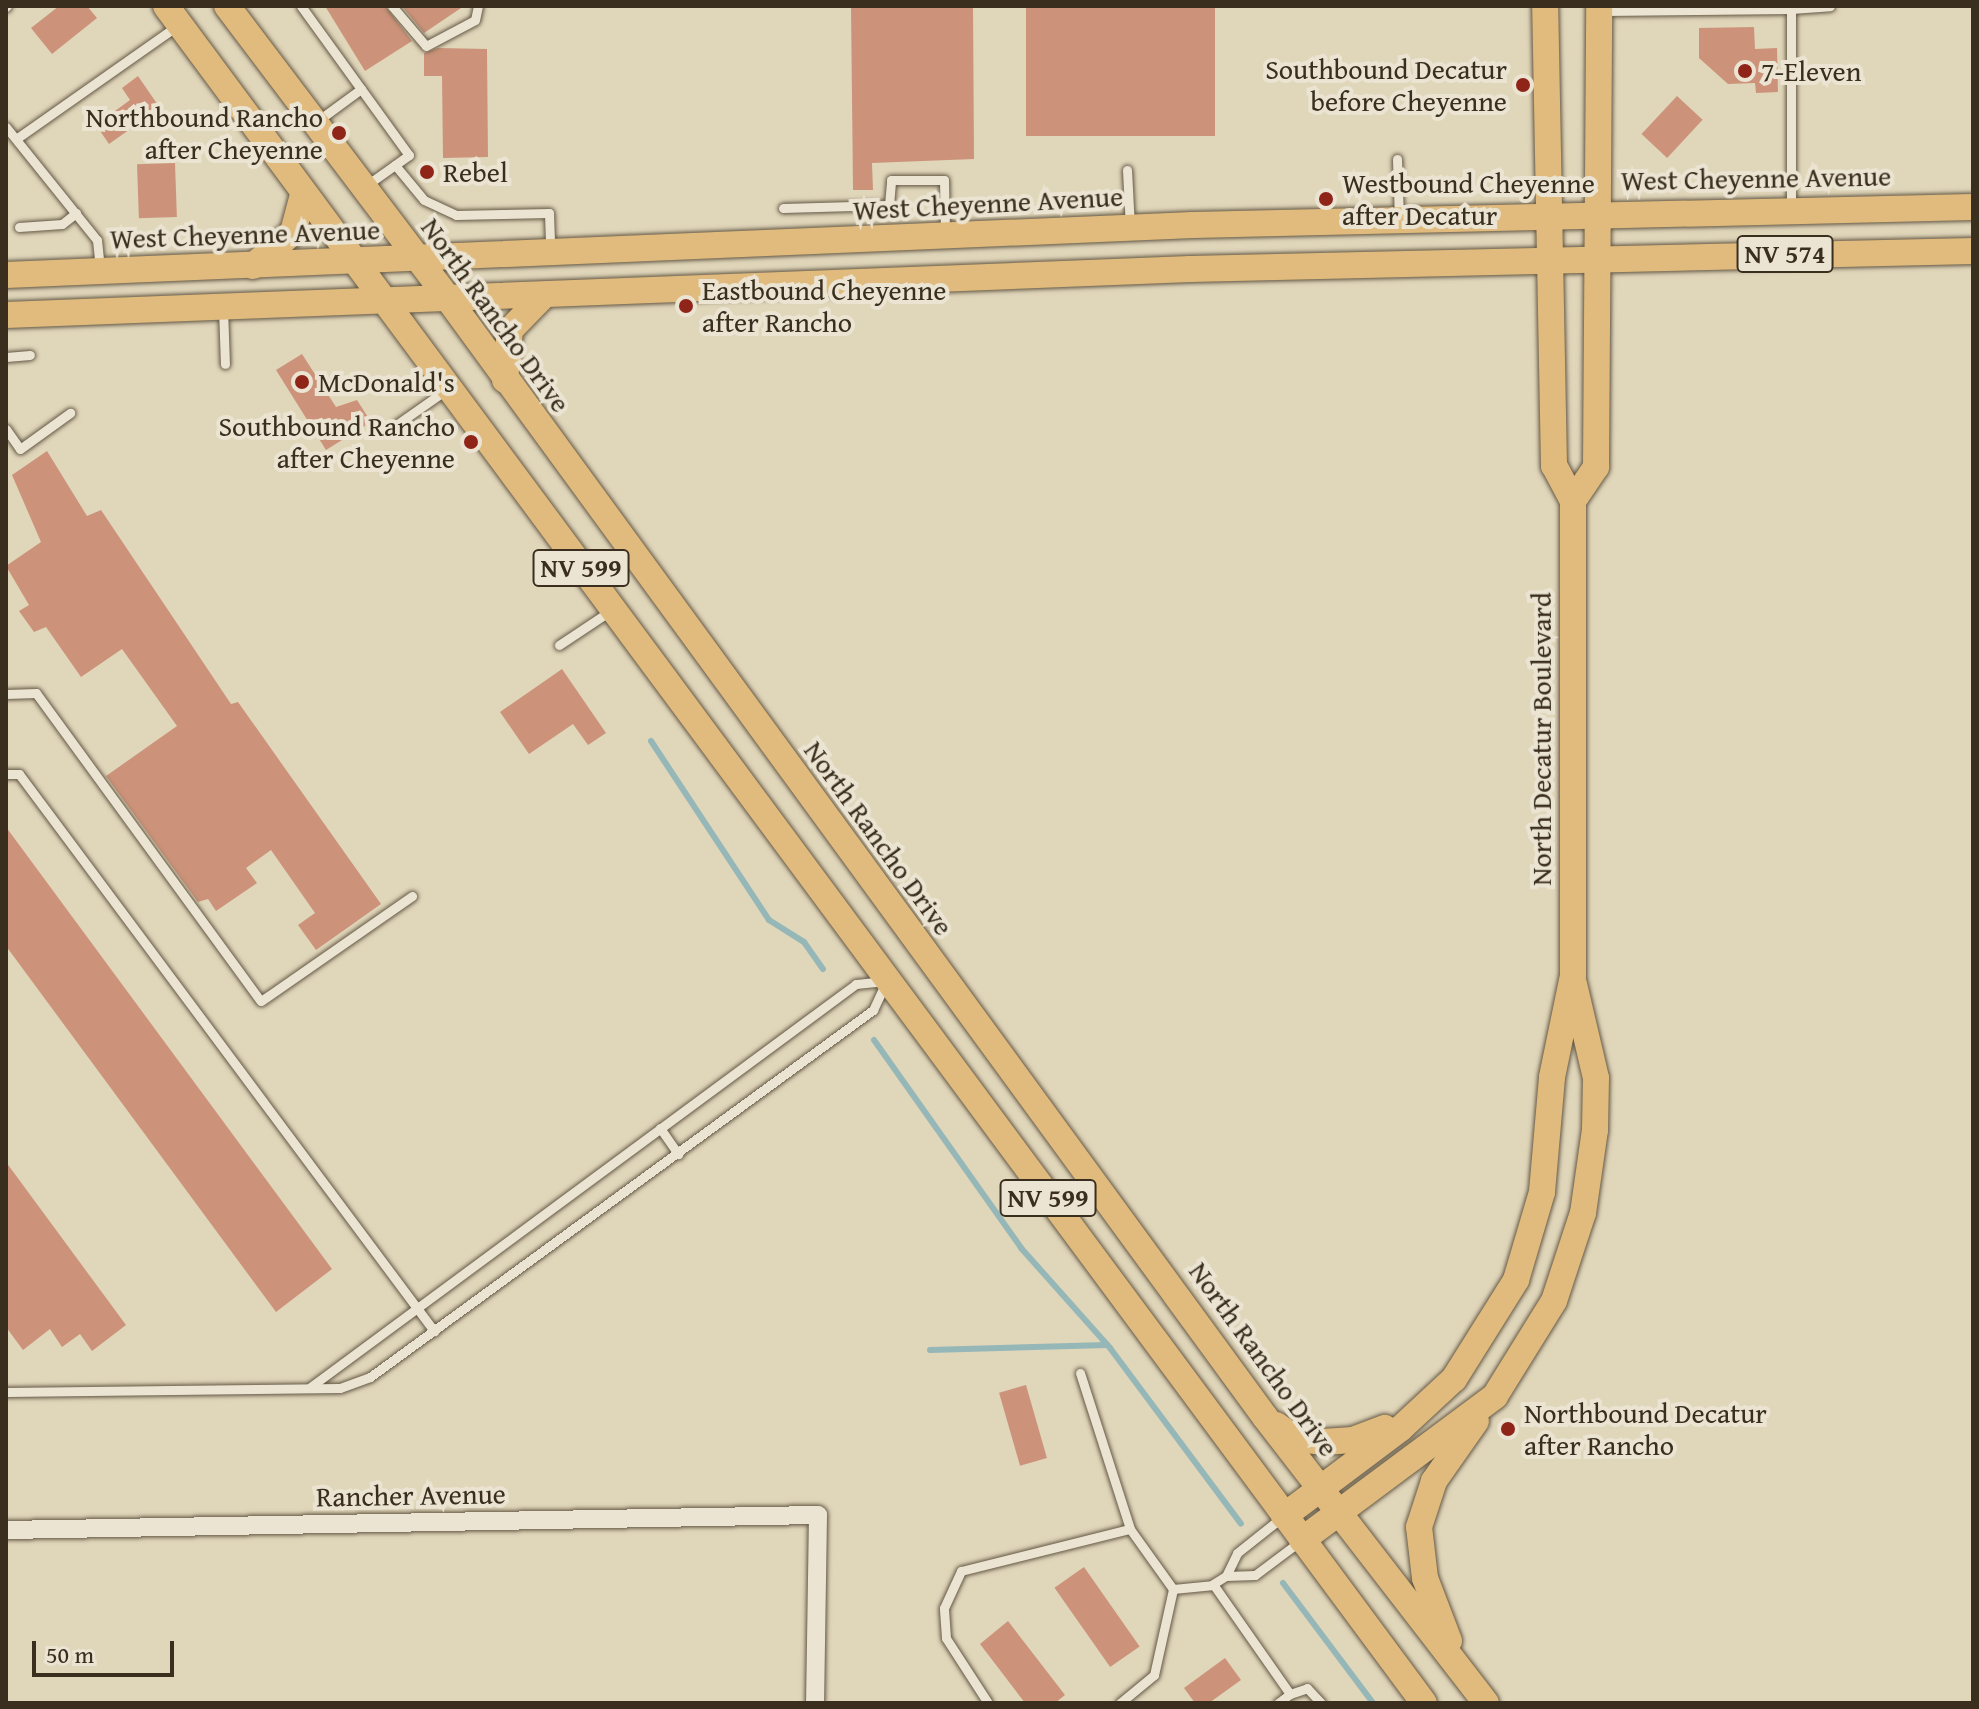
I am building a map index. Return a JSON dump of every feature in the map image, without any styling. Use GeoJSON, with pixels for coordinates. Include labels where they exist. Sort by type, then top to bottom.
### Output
{"type":"FeatureCollection","features":[{"type":"Feature","properties":{"kind":"main road","name":"North Rancho Drive"},"geometry":{"type":"LineString","coordinates":[[227,6],[362,189],[449,300],[923,953],[1265,1417],[1480,1695]]}},
{"type":"Feature","properties":{"kind":"main road","name":"North Decatur Boulevard"},"geometry":{"type":"LineString","coordinates":[[1284,1516],[1401,1428],[1454,1379],[1518,1275],[1537,1223],[1552,1077],[1573,976],[1573,501],[1554,466],[1553,258],[1546,215],[1545,6]]}},
{"type":"Feature","properties":{"kind":"main road"},"geometry":{"type":"LineString","coordinates":[[1573,501],[1596,467],[1599,8]]}},
{"type":"Feature","properties":{"kind":"main road","name":"NV 599"},"geometry":{"type":"LineString","coordinates":[[173,15],[379,301],[449,388],[1424,1703]]}},
{"type":"Feature","properties":{"kind":"main road"},"geometry":{"type":"LineString","coordinates":[[253,266],[293,232],[303,195]]}},
{"type":"Feature","properties":{"kind":"main road","name":"West Cheyenne Avenue"},"geometry":{"type":"LineString","coordinates":[[6,275],[351,263],[1130,228],[1600,213],[1973,207]]}},
{"type":"Feature","properties":{"kind":"main road","name":"NV 574"},"geometry":{"type":"LineString","coordinates":[[1553,258],[1973,251]]}},
{"type":"Feature","properties":{"kind":"main road"},"geometry":{"type":"LineString","coordinates":[[6,315],[1553,258]]}},
{"type":"Feature","properties":{"kind":"main road"},"geometry":{"type":"LineString","coordinates":[[505,380],[510,330],[544,295]]}},
{"type":"Feature","properties":{"kind":"main road"},"geometry":{"type":"LineString","coordinates":[[887,980],[923,953]]}},
{"type":"Feature","properties":{"kind":"main road","name":"North Decatur Boulevard"},"geometry":{"type":"LineString","coordinates":[[1302,1540],[1495,1396],[1554,1301],[1589,1180],[1596,1078],[1573,976]]}},
{"type":"Feature","properties":{"kind":"main road"},"geometry":{"type":"LineString","coordinates":[[1480,1695],[1425,1578],[1419,1527],[1434,1481],[1495,1396]]}},
{"type":"Feature","properties":{"kind":"main road"},"geometry":{"type":"LineString","coordinates":[[1265,1417],[1308,1441],[1353,1440],[1401,1428]]}},
{"type":"Feature","properties":{"kind":"street","name":"Rancher Avenue"},"geometry":{"type":"LineString","coordinates":[[6,1530],[818,1515],[815,1703]]}},
{"type":"Feature","properties":{"kind":"lane"},"geometry":{"type":"LineString","coordinates":[[301,6],[409,155],[362,189]]}},
{"type":"Feature","properties":{"kind":"lane"},"geometry":{"type":"LineString","coordinates":[[392,6],[426,46],[475,20],[478,6]]}},
{"type":"Feature","properties":{"kind":"lane"},"geometry":{"type":"LineString","coordinates":[[1599,8],[1791,9],[1830,6]]}},
{"type":"Feature","properties":{"kind":"lane"},"geometry":{"type":"LineString","coordinates":[[1791,9],[1791,210]]}},
{"type":"Feature","properties":{"kind":"lane"},"geometry":{"type":"LineString","coordinates":[[16,139],[173,15]]}},
{"type":"Feature","properties":{"kind":"lane"},"geometry":{"type":"LineString","coordinates":[[314,124],[361,89]]}},
{"type":"Feature","properties":{"kind":"lane"},"geometry":{"type":"LineString","coordinates":[[6,127],[97,240],[100,271]]}},
{"type":"Feature","properties":{"kind":"lane"},"geometry":{"type":"LineString","coordinates":[[1397,159],[1399,219]]}},
{"type":"Feature","properties":{"kind":"lane"},"geometry":{"type":"LineString","coordinates":[[395,165],[424,200],[456,215],[549,213],[551,254]]}},
{"type":"Feature","properties":{"kind":"lane"},"geometry":{"type":"LineString","coordinates":[[1127,170],[1130,228]]}},
{"type":"Feature","properties":{"kind":"lane"},"geometry":{"type":"LineString","coordinates":[[783,208],[889,205],[891,180],[944,180],[945,237]]}},
{"type":"Feature","properties":{"kind":"lane"},"geometry":{"type":"LineString","coordinates":[[19,227],[62,224],[76,213]]}},
{"type":"Feature","properties":{"kind":"lane"},"geometry":{"type":"LineString","coordinates":[[223,308],[225,364]]}},
{"type":"Feature","properties":{"kind":"lane"},"geometry":{"type":"LineString","coordinates":[[6,357],[30,355]]}},
{"type":"Feature","properties":{"kind":"lane"},"geometry":{"type":"LineString","coordinates":[[396,425],[449,388]]}},
{"type":"Feature","properties":{"kind":"lane"},"geometry":{"type":"LineString","coordinates":[[6,429],[20,449],[70,413]]}},
{"type":"Feature","properties":{"kind":"lane"},"geometry":{"type":"LineString","coordinates":[[559,645],[612,609]]}},
{"type":"Feature","properties":{"kind":"lane"},"geometry":{"type":"LineString","coordinates":[[6,694],[36,693],[261,1001],[412,896]]}},
{"type":"Feature","properties":{"kind":"lane"},"geometry":{"type":"LineString","coordinates":[[6,774],[19,774],[434,1331]]}},
{"type":"Feature","properties":{"kind":"lane"},"geometry":{"type":"LineString","coordinates":[[309,1388],[856,984],[887,980]]}},
{"type":"Feature","properties":{"kind":"lane"},"geometry":{"type":"LineString","coordinates":[[6,1392],[340,1388],[370,1377],[873,1010],[887,980]]}},
{"type":"Feature","properties":{"kind":"lane"},"geometry":{"type":"LineString","coordinates":[[660,1128],[678,1154]]}},
{"type":"Feature","properties":{"kind":"lane"},"geometry":{"type":"LineString","coordinates":[[1080,1373],[1130,1529],[1173,1589],[1154,1675],[1120,1703]]}},
{"type":"Feature","properties":{"kind":"lane"},"geometry":{"type":"LineString","coordinates":[[1173,1589],[1214,1585],[1226,1576],[1237,1553],[1284,1516]]}},
{"type":"Feature","properties":{"kind":"lane"},"geometry":{"type":"LineString","coordinates":[[988,1703],[946,1638],[944,1608],[961,1571],[1130,1529]]}},
{"type":"Feature","properties":{"kind":"lane"},"geometry":{"type":"LineString","coordinates":[[1226,1576],[1255,1575],[1302,1540]]}},
{"type":"Feature","properties":{"kind":"lane"},"geometry":{"type":"LineString","coordinates":[[1214,1585],[1290,1694]]}},
{"type":"Feature","properties":{"kind":"lane"},"geometry":{"type":"LineString","coordinates":[[1278,1703],[1290,1694],[1307,1688],[1321,1703]]}},
{"type":"Feature","properties":{"kind":"building"},"geometry":{"type":"Polygon","coordinates":[[[59,6],[87,6],[97,18],[52,54],[31,28],[59,6]]]}},
{"type":"Feature","properties":{"kind":"building"},"geometry":{"type":"Polygon","coordinates":[[[325,6],[385,6],[412,41],[365,71],[325,6]]]}},
{"type":"Feature","properties":{"kind":"building"},"geometry":{"type":"Polygon","coordinates":[[[402,6],[464,6],[424,33],[402,6]]]}},
{"type":"Feature","properties":{"kind":"building"},"geometry":{"type":"Polygon","coordinates":[[[851,6],[973,6],[974,159],[872,163],[873,190],[853,190],[851,6]]]}},
{"type":"Feature","properties":{"kind":"building"},"geometry":{"type":"Polygon","coordinates":[[[1026,6],[1215,6],[1215,136],[1026,136],[1026,6]]]}},
{"type":"Feature","properties":{"kind":"building","name":"7-Eleven"},"geometry":{"type":"Polygon","coordinates":[[[1754,27],[1755,49],[1777,48],[1778,92],[1756,93],[1755,83],[1728,84],[1699,58],[1699,28],[1754,27]]]}},
{"type":"Feature","properties":{"kind":"building"},"geometry":{"type":"Polygon","coordinates":[[[438,48],[487,49],[488,157],[443,158],[442,76],[424,76],[424,53],[438,48]]]}},
{"type":"Feature","properties":{"kind":"building"},"geometry":{"type":"Polygon","coordinates":[[[138,76],[160,108],[109,144],[96,125],[130,100],[122,88],[138,76]]]}},
{"type":"Feature","properties":{"kind":"building"},"geometry":{"type":"Polygon","coordinates":[[[1677,96],[1703,120],[1667,158],[1642,134],[1677,96]]]}},
{"type":"Feature","properties":{"kind":"building"},"geometry":{"type":"Polygon","coordinates":[[[175,163],[177,217],[139,218],[137,164],[175,163]]]}},
{"type":"Feature","properties":{"kind":"building"},"geometry":{"type":"Polygon","coordinates":[[[302,354],[336,407],[357,400],[371,422],[326,450],[276,370],[302,354]]]}},
{"type":"Feature","properties":{"kind":"building"},"geometry":{"type":"Polygon","coordinates":[[[47,451],[87,516],[101,510],[231,704],[238,702],[381,904],[316,950],[298,925],[315,913],[271,850],[246,868],[257,883],[216,911],[208,899],[198,902],[106,776],[177,726],[122,649],[81,677],[46,627],[34,632],[19,611],[29,605],[6,566],[41,542],[12,475],[47,451]]]}},
{"type":"Feature","properties":{"kind":"building"},"geometry":{"type":"Polygon","coordinates":[[[562,669],[606,733],[588,745],[573,724],[529,754],[500,712],[562,669]]]}},
{"type":"Feature","properties":{"kind":"building"},"geometry":{"type":"Polygon","coordinates":[[[6,827],[332,1269],[276,1312],[6,946],[6,827]]]}},
{"type":"Feature","properties":{"kind":"building"},"geometry":{"type":"Polygon","coordinates":[[[6,1162],[126,1325],[92,1351],[80,1334],[62,1347],[50,1329],[23,1350],[6,1327],[6,1162]]]}},
{"type":"Feature","properties":{"kind":"building"},"geometry":{"type":"Polygon","coordinates":[[[1026,1385],[1047,1458],[1020,1466],[999,1393],[1026,1385]]]}},
{"type":"Feature","properties":{"kind":"building"},"geometry":{"type":"Polygon","coordinates":[[[1084,1567],[1140,1646],[1110,1667],[1055,1588],[1084,1567]]]}},
{"type":"Feature","properties":{"kind":"building"},"geometry":{"type":"Polygon","coordinates":[[[1008,1621],[1065,1695],[1055,1703],[1025,1703],[980,1644],[1008,1621]]]}},
{"type":"Feature","properties":{"kind":"building"},"geometry":{"type":"Polygon","coordinates":[[[1225,1658],[1241,1680],[1209,1703],[1195,1703],[1184,1688],[1225,1658]]]}},
{"type":"Feature","properties":{"kind":"waterway"},"geometry":{"type":"LineString","coordinates":[[651,741],[769,920],[804,942],[823,969]]}},
{"type":"Feature","properties":{"kind":"waterway"},"geometry":{"type":"LineString","coordinates":[[874,1040],[1021,1248],[1110,1348],[1241,1524]]}},
{"type":"Feature","properties":{"kind":"waterway"},"geometry":{"type":"LineString","coordinates":[[930,1350],[1107,1345]]}},
{"type":"Feature","properties":{"kind":"waterway"},"geometry":{"type":"LineString","coordinates":[[1283,1583],[1373,1703]]}},
{"type":"Feature","properties":{"kind":"place","name":"7-Eleven"},"geometry":{"type":"Point","coordinates":[1745,71]}},
{"type":"Feature","properties":{"kind":"place","name":"Southbound Decatur before Cheyenne"},"geometry":{"type":"Point","coordinates":[1523,85]}},
{"type":"Feature","properties":{"kind":"place","name":"Northbound Rancho after Cheyenne"},"geometry":{"type":"Point","coordinates":[339,133]}},
{"type":"Feature","properties":{"kind":"place","name":"Rebel"},"geometry":{"type":"Point","coordinates":[427,172]}},
{"type":"Feature","properties":{"kind":"place","name":"Westbound Cheyenne after Decatur"},"geometry":{"type":"Point","coordinates":[1326,199]}},
{"type":"Feature","properties":{"kind":"place","name":"Eastbound Cheyenne after Rancho"},"geometry":{"type":"Point","coordinates":[686,306]}},
{"type":"Feature","properties":{"kind":"place","name":"McDonald's"},"geometry":{"type":"Point","coordinates":[302,382]}},
{"type":"Feature","properties":{"kind":"place","name":"Southbound Rancho after Cheyenne"},"geometry":{"type":"Point","coordinates":[471,442]}},
{"type":"Feature","properties":{"kind":"place","name":"Northbound Decatur after Rancho"},"geometry":{"type":"Point","coordinates":[1508,1429]}}]}
